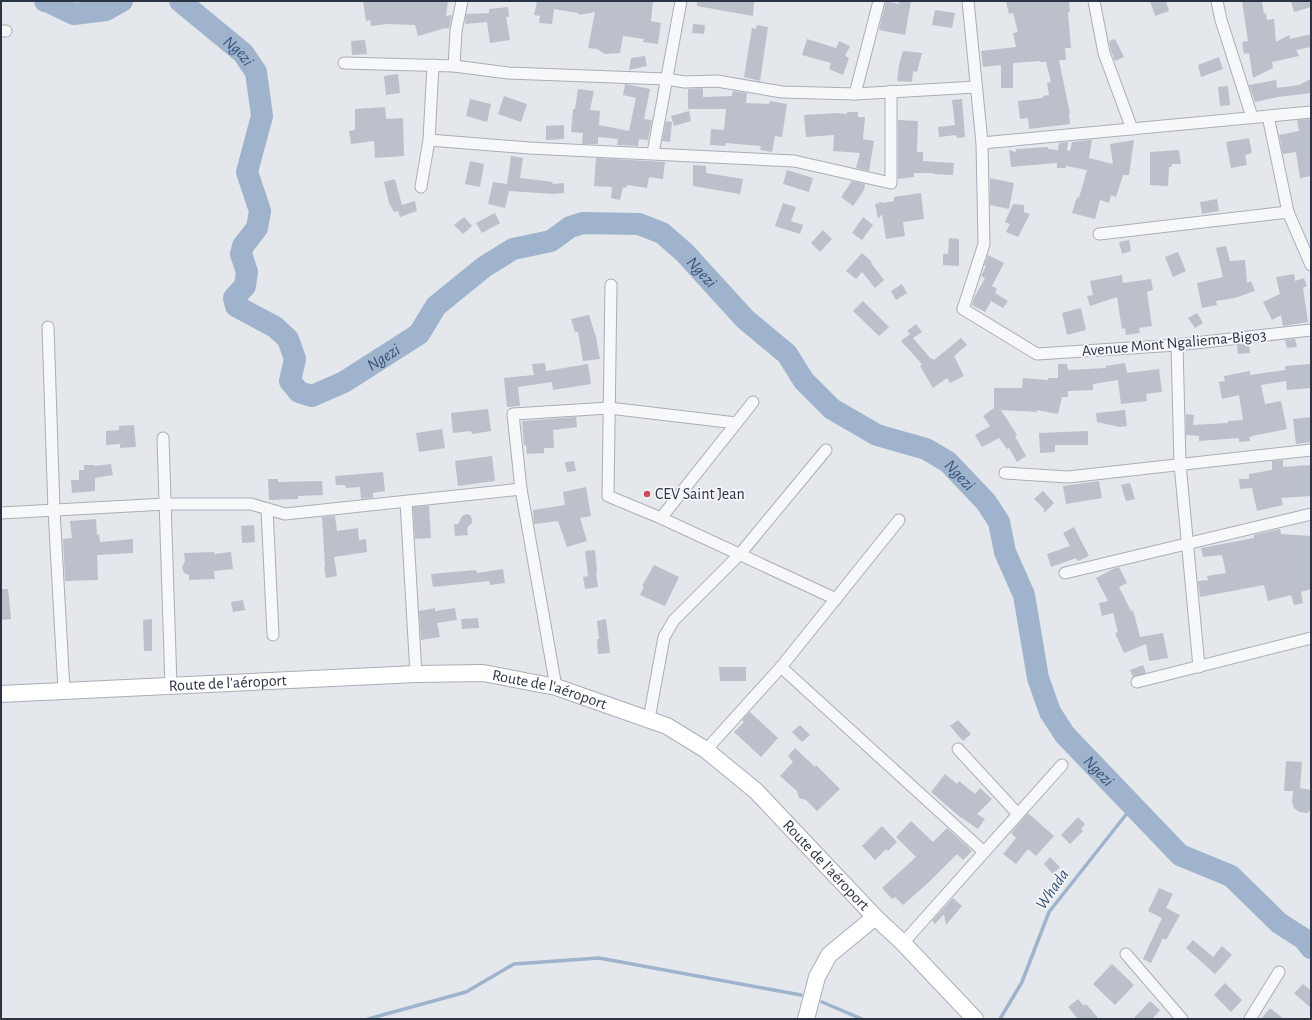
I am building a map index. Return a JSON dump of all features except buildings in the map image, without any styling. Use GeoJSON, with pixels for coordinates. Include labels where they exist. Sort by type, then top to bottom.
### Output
{"type":"FeatureCollection","features":[{"type":"Feature","properties":{"kind":"street"},"geometry":{"type":"LineString","coordinates":[[454,66],[456,31],[462,1]]}},
{"type":"Feature","properties":{"kind":"street"},"geometry":{"type":"LineString","coordinates":[[653,153],[681,1]]}},
{"type":"Feature","properties":{"kind":"street"},"geometry":{"type":"LineString","coordinates":[[854,94],[878,1]]}},
{"type":"Feature","properties":{"kind":"street"},"geometry":{"type":"LineString","coordinates":[[968,1],[982,144],[1311,112]]}},
{"type":"Feature","properties":{"kind":"street"},"geometry":{"type":"LineString","coordinates":[[1094,1],[1104,53],[1132,129]]}},
{"type":"Feature","properties":{"kind":"street"},"geometry":{"type":"LineString","coordinates":[[1217,1],[1220,20],[1252,117]]}},
{"type":"Feature","properties":{"kind":"street"},"geometry":{"type":"LineString","coordinates":[[344,63],[454,66],[508,73],[666,79],[684,82],[717,81],[782,92],[854,94],[976,87]]}},
{"type":"Feature","properties":{"kind":"street"},"geometry":{"type":"LineString","coordinates":[[421,187],[429,140],[433,65]]}},
{"type":"Feature","properties":{"kind":"street"},"geometry":{"type":"LineString","coordinates":[[429,140],[529,148],[794,161],[891,183],[891,91]]}},
{"type":"Feature","properties":{"kind":"street"},"geometry":{"type":"LineString","coordinates":[[1268,116],[1288,212],[1311,265]]}},
{"type":"Feature","properties":{"kind":"street","name":"Avenue Mont Ngaliema-Bigo3"},"geometry":{"type":"LineString","coordinates":[[982,144],[984,244],[963,309],[1036,354],[1177,344],[1311,330]]}},
{"type":"Feature","properties":{"kind":"street"},"geometry":{"type":"LineString","coordinates":[[1099,234],[1288,212]]}},
{"type":"Feature","properties":{"kind":"street"},"geometry":{"type":"LineString","coordinates":[[611,285],[608,408],[608,496],[661,518],[836,598]]}},
{"type":"Feature","properties":{"kind":"street"},"geometry":{"type":"LineString","coordinates":[[48,327],[54,510],[64,690]]}},
{"type":"Feature","properties":{"kind":"street"},"geometry":{"type":"LineString","coordinates":[[1177,344],[1180,464],[1199,667]]}},
{"type":"Feature","properties":{"kind":"street"},"geometry":{"type":"LineString","coordinates":[[661,518],[753,402]]}},
{"type":"Feature","properties":{"kind":"street"},"geometry":{"type":"LineString","coordinates":[[556,687],[521,489],[513,414],[608,408],[736,423]]}},
{"type":"Feature","properties":{"kind":"street"},"geometry":{"type":"LineString","coordinates":[[163,438],[171,686]]}},
{"type":"Feature","properties":{"kind":"street"},"geometry":{"type":"LineString","coordinates":[[649,719],[664,637],[674,620],[740,554],[826,450]]}},
{"type":"Feature","properties":{"kind":"street"},"geometry":{"type":"LineString","coordinates":[[1005,473],[1068,477],[1311,450]]}},
{"type":"Feature","properties":{"kind":"street"},"geometry":{"type":"LineString","coordinates":[[1,514],[166,504],[250,504],[285,514],[521,489]]}},
{"type":"Feature","properties":{"kind":"street"},"geometry":{"type":"LineString","coordinates":[[406,502],[416,674]]}},
{"type":"Feature","properties":{"kind":"street"},"geometry":{"type":"LineString","coordinates":[[267,509],[273,635]]}},
{"type":"Feature","properties":{"kind":"street"},"geometry":{"type":"LineString","coordinates":[[1065,573],[1311,514]]}},
{"type":"Feature","properties":{"kind":"street"},"geometry":{"type":"LineString","coordinates":[[706,750],[781,667],[899,520]]}},
{"type":"Feature","properties":{"kind":"street"},"geometry":{"type":"LineString","coordinates":[[1137,682],[1311,638]]}},
{"type":"Feature","properties":{"kind":"street"},"geometry":{"type":"LineString","coordinates":[[781,667],[984,852]]}},
{"type":"Feature","properties":{"kind":"street","name":"Route de l'aéroport"},"geometry":{"type":"LineString","coordinates":[[1,694],[416,674],[483,673],[556,687],[667,726],[706,750],[756,791],[875,917],[903,943],[975,1019]]}},
{"type":"Feature","properties":{"kind":"street"},"geometry":{"type":"LineString","coordinates":[[958,750],[1018,814]]}},
{"type":"Feature","properties":{"kind":"street"},"geometry":{"type":"LineString","coordinates":[[903,943],[1062,765]]}},
{"type":"Feature","properties":{"kind":"street"},"geometry":{"type":"LineString","coordinates":[[806,1019],[817,977],[829,954],[875,917]]}},
{"type":"Feature","properties":{"kind":"street"},"geometry":{"type":"LineString","coordinates":[[1126,954],[1182,1019]]}},
{"type":"Feature","properties":{"kind":"street"},"geometry":{"type":"LineString","coordinates":[[1250,1019],[1278,972]]}},
{"type":"Feature","properties":{"kind":"waterway","name":"Ngezi"},"geometry":{"type":"LineString","coordinates":[[45,1],[74,14],[106,10],[122,1]]}},
{"type":"Feature","properties":{"kind":"waterway","name":"Ngezi"},"geometry":{"type":"LineString","coordinates":[[180,1],[243,53],[256,72],[262,116],[247,172],[260,211],[257,228],[243,246],[241,254],[247,272],[245,286],[234,298],[236,306],[275,327],[288,339],[295,359],[290,381],[299,392],[312,396],[344,382],[419,334],[436,306],[484,267],[513,249],[551,241],[570,227],[583,223],[639,224],[662,233],[684,252],[745,319],[787,354],[804,381],[832,409],[877,435],[926,449],[948,462],[986,502],[999,522],[1005,552],[1024,595],[1038,678],[1050,712],[1065,735],[1180,855],[1231,876],[1279,923],[1304,939],[1311,948]]}},
{"type":"Feature","properties":{"kind":"waterway","name":"Whada"},"geometry":{"type":"LineString","coordinates":[[1000,1019],[1022,982],[1049,912],[1132,807]]}},
{"type":"Feature","properties":{"kind":"waterway"},"geometry":{"type":"LineString","coordinates":[[368,1019],[466,992],[514,964],[599,958],[801,995]]}},
{"type":"Feature","properties":{"kind":"waterway"},"geometry":{"type":"LineString","coordinates":[[822,1002],[862,1019]]}},
{"type":"Feature","properties":{"kind":"place","name":"CEV Saint Jean"},"geometry":{"type":"Point","coordinates":[647,494]}}]}
